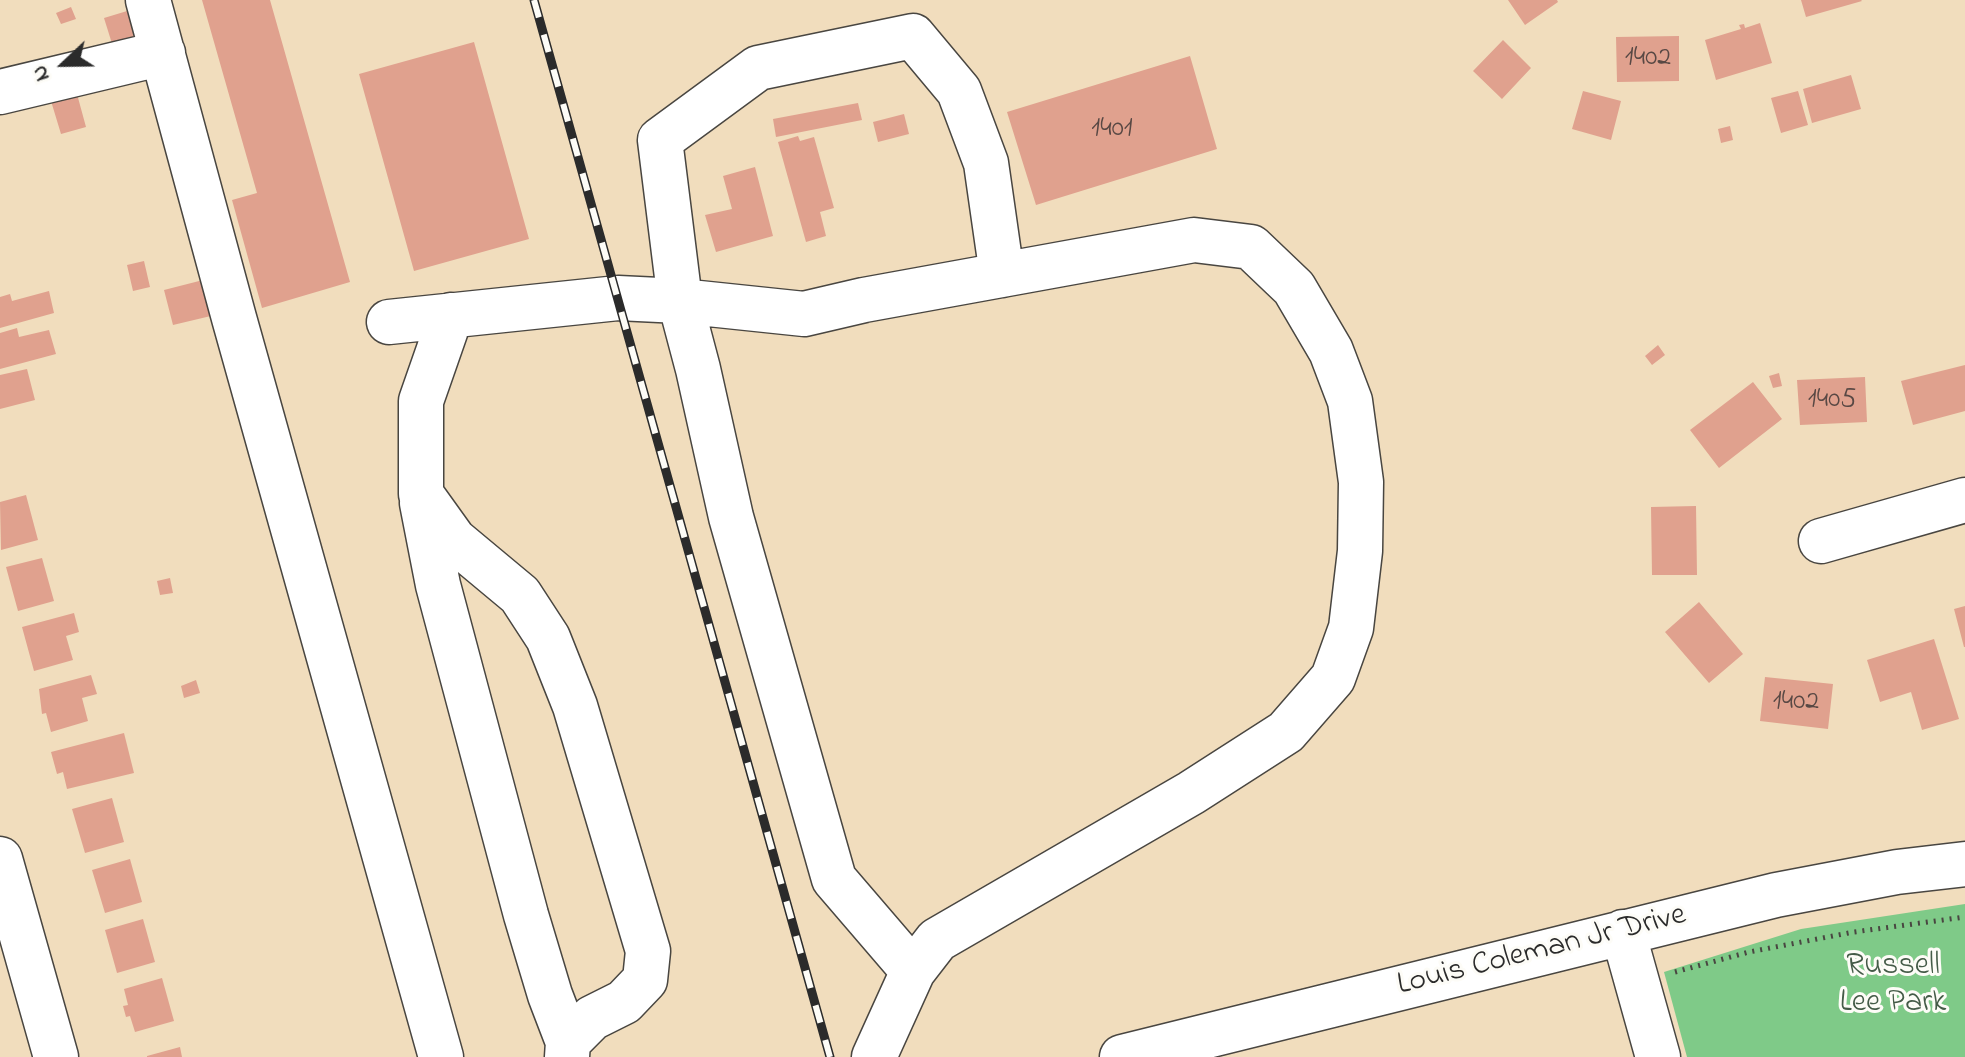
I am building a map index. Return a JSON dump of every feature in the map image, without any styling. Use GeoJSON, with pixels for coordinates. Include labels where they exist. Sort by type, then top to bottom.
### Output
{"type":"FeatureCollection","features":[{"type":"Feature","properties":{"kind":"street"},"geometry":{"type":"LineString","coordinates":[[148,0],[295,540],[441,1057]]}},
{"type":"Feature","properties":{"kind":"street"},"geometry":{"type":"LineString","coordinates":[[913,971],[834,879],[731,517],[680,301],[660,140],[758,68],[913,36],[959,91],[986,163],[1002,275]]}},
{"type":"Feature","properties":{"kind":"street"},"geometry":{"type":"LineString","coordinates":[[0,92],[163,53]]}},
{"type":"Feature","properties":{"kind":"street"},"geometry":{"type":"LineString","coordinates":[[389,322],[618,298],[804,314],[864,300],[1194,240],[1251,247],[1294,288],[1331,351],[1350,401],[1361,482],[1360,551],[1351,628],[1333,678],[1286,732],[1191,793],[937,940],[913,971],[874,1057]]}},
{"type":"Feature","properties":{"kind":"street"},"geometry":{"type":"LineString","coordinates":[[451,315],[421,401],[421,494],[438,585],[526,915],[568,1050]]}},
{"type":"Feature","properties":{"kind":"street"},"geometry":{"type":"LineString","coordinates":[[421,494],[454,540],[520,595],[548,638],[575,706],[648,951],[645,980],[624,1002],[592,1018],[568,1050]]}},
{"type":"Feature","properties":{"kind":"street"},"geometry":{"type":"LineString","coordinates":[[1821,541],[1965,500]]}},
{"type":"Feature","properties":{"kind":"street"},"geometry":{"type":"LineString","coordinates":[[0,859],[56,1057]]}},
{"type":"Feature","properties":{"kind":"street","name":"Louis Coleman Jr Drive"},"geometry":{"type":"LineString","coordinates":[[1122,1057],[1776,895],[1897,872],[1965,864]]}},
{"type":"Feature","properties":{"kind":"street"},"geometry":{"type":"LineString","coordinates":[[1623,932],[1658,1057]]}},
{"type":"Feature","properties":{"kind":"path"},"geometry":{"type":"LineString","coordinates":[[1678,987],[1674,973],[1749,952],[1854,932],[1965,917]]}},
{"type":"Feature","properties":{"kind":"green space","name":"Russell Lee Park"},"geometry":{"type":"Polygon","coordinates":[[[1965,904],[1965,1057],[1687,1057],[1664,972],[1801,929],[1965,904]]]}},
{"type":"Feature","properties":{"kind":"building"},"geometry":{"type":"Polygon","coordinates":[[[202,0],[270,0],[350,282],[262,308],[232,200],[257,193],[202,0]]]}},
{"type":"Feature","properties":{"kind":"building"},"geometry":{"type":"Polygon","coordinates":[[[1508,0],[1557,0],[1558,2],[1525,25],[1508,0]]]}},
{"type":"Feature","properties":{"kind":"building"},"geometry":{"type":"Polygon","coordinates":[[[1801,0],[1861,0],[1862,1],[1806,17],[1801,0]]]}},
{"type":"Feature","properties":{"kind":"building"},"geometry":{"type":"Polygon","coordinates":[[[71,7],[76,19],[61,24],[56,13],[71,7]]]}},
{"type":"Feature","properties":{"kind":"building"},"geometry":{"type":"Polygon","coordinates":[[[137,8],[146,41],[114,50],[104,18],[137,8]]]}},
{"type":"Feature","properties":{"kind":"building"},"geometry":{"type":"Polygon","coordinates":[[[1760,23],[1772,63],[1716,80],[1705,40],[1741,29],[1739,25],[1744,24],[1745,28],[1760,23]]]}},
{"type":"Feature","properties":{"kind":"building"},"geometry":{"type":"Polygon","coordinates":[[[1679,36],[1679,81],[1617,82],[1616,37],[1679,36]]]}},
{"type":"Feature","properties":{"kind":"building"},"geometry":{"type":"Polygon","coordinates":[[[1503,40],[1531,68],[1502,99],[1473,71],[1503,40]]]}},
{"type":"Feature","properties":{"kind":"building"},"geometry":{"type":"Polygon","coordinates":[[[474,42],[529,239],[414,271],[359,74],[474,42]]]}},
{"type":"Feature","properties":{"kind":"building"},"geometry":{"type":"Polygon","coordinates":[[[1190,56],[1217,149],[1036,205],[1007,112],[1190,56]]]}},
{"type":"Feature","properties":{"kind":"building"},"geometry":{"type":"Polygon","coordinates":[[[1851,75],[1861,109],[1812,123],[1803,89],[1851,75]]]}},
{"type":"Feature","properties":{"kind":"building"},"geometry":{"type":"Polygon","coordinates":[[[1583,91],[1621,101],[1611,140],[1572,129],[1583,91]]]}},
{"type":"Feature","properties":{"kind":"building"},"geometry":{"type":"Polygon","coordinates":[[[1798,91],[1808,125],[1781,133],[1771,98],[1798,91]]]}},
{"type":"Feature","properties":{"kind":"building"},"geometry":{"type":"Polygon","coordinates":[[[77,94],[86,127],[61,134],[51,101],[77,94]]]}},
{"type":"Feature","properties":{"kind":"building"},"geometry":{"type":"Polygon","coordinates":[[[858,103],[862,120],[776,137],[773,119],[858,103]]]}},
{"type":"Feature","properties":{"kind":"building"},"geometry":{"type":"Polygon","coordinates":[[[904,114],[909,134],[878,142],[873,122],[904,114]]]}},
{"type":"Feature","properties":{"kind":"building"},"geometry":{"type":"Polygon","coordinates":[[[1730,126],[1733,140],[1721,143],[1718,129],[1730,126]]]}},
{"type":"Feature","properties":{"kind":"building"},"geometry":{"type":"Polygon","coordinates":[[[798,136],[800,141],[814,137],[834,208],[820,212],[826,236],[806,242],[778,142],[798,136]]]}},
{"type":"Feature","properties":{"kind":"building"},"geometry":{"type":"Polygon","coordinates":[[[755,167],[773,236],[716,252],[705,215],[732,209],[723,176],[755,167]]]}},
{"type":"Feature","properties":{"kind":"building"},"geometry":{"type":"Polygon","coordinates":[[[144,261],[150,287],[133,291],[127,265],[144,261]]]}},
{"type":"Feature","properties":{"kind":"building"},"geometry":{"type":"Polygon","coordinates":[[[207,279],[215,315],[173,325],[164,290],[207,279]]]}},
{"type":"Feature","properties":{"kind":"building"},"geometry":{"type":"Polygon","coordinates":[[[49,291],[54,313],[0,328],[0,297],[10,294],[12,301],[49,291]]]}},
{"type":"Feature","properties":{"kind":"building"},"geometry":{"type":"Polygon","coordinates":[[[17,328],[19,337],[49,330],[56,354],[0,369],[0,333],[17,328]]]}},
{"type":"Feature","properties":{"kind":"building"},"geometry":{"type":"Polygon","coordinates":[[[1658,345],[1665,355],[1652,365],[1645,356],[1658,345]]]}},
{"type":"Feature","properties":{"kind":"building"},"geometry":{"type":"Polygon","coordinates":[[[1965,365],[1965,411],[1913,425],[1901,381],[1965,365]]]}},
{"type":"Feature","properties":{"kind":"building"},"geometry":{"type":"Polygon","coordinates":[[[27,369],[35,400],[0,409],[0,375],[27,369]]]}},
{"type":"Feature","properties":{"kind":"building"},"geometry":{"type":"Polygon","coordinates":[[[1779,373],[1782,386],[1773,388],[1769,376],[1779,373]]]}},
{"type":"Feature","properties":{"kind":"building"},"geometry":{"type":"Polygon","coordinates":[[[1865,377],[1867,422],[1800,425],[1797,380],[1865,377]]]}},
{"type":"Feature","properties":{"kind":"building"},"geometry":{"type":"Polygon","coordinates":[[[1753,382],[1782,419],[1719,468],[1690,430],[1753,382]]]}},
{"type":"Feature","properties":{"kind":"building"},"geometry":{"type":"Polygon","coordinates":[[[26,495],[38,540],[1,550],[0,502],[26,495]]]}},
{"type":"Feature","properties":{"kind":"building"},"geometry":{"type":"Polygon","coordinates":[[[1696,506],[1697,575],[1652,575],[1651,507],[1696,506]]]}},
{"type":"Feature","properties":{"kind":"building"},"geometry":{"type":"Polygon","coordinates":[[[42,558],[54,601],[18,611],[6,567],[42,558]]]}},
{"type":"Feature","properties":{"kind":"building"},"geometry":{"type":"Polygon","coordinates":[[[170,578],[173,593],[160,595],[157,581],[170,578]]]}},
{"type":"Feature","properties":{"kind":"building"},"geometry":{"type":"Polygon","coordinates":[[[1699,602],[1743,654],[1709,683],[1665,632],[1699,602]]]}},
{"type":"Feature","properties":{"kind":"building"},"geometry":{"type":"Polygon","coordinates":[[[1965,606],[1965,647],[1964,647],[1954,609],[1965,606]]]}},
{"type":"Feature","properties":{"kind":"building"},"geometry":{"type":"Polygon","coordinates":[[[74,613],[79,632],[66,636],[73,660],[34,671],[22,627],[74,613]]]}},
{"type":"Feature","properties":{"kind":"building"},"geometry":{"type":"Polygon","coordinates":[[[1934,639],[1959,719],[1922,730],[1911,692],[1880,702],[1867,660],[1934,639]]]}},
{"type":"Feature","properties":{"kind":"building"},"geometry":{"type":"Polygon","coordinates":[[[91,675],[97,694],[82,698],[88,721],[51,732],[46,713],[42,714],[39,689],[91,675]]]}},
{"type":"Feature","properties":{"kind":"building"},"geometry":{"type":"Polygon","coordinates":[[[1765,677],[1833,684],[1828,729],[1760,721],[1765,677]]]}},
{"type":"Feature","properties":{"kind":"building"},"geometry":{"type":"Polygon","coordinates":[[[196,680],[200,693],[184,698],[181,686],[196,680]]]}},
{"type":"Feature","properties":{"kind":"building"},"geometry":{"type":"Polygon","coordinates":[[[124,733],[134,773],[67,789],[63,772],[57,774],[51,752],[124,733]]]}},
{"type":"Feature","properties":{"kind":"building"},"geometry":{"type":"Polygon","coordinates":[[[112,798],[124,842],[85,853],[72,809],[112,798]]]}},
{"type":"Feature","properties":{"kind":"building"},"geometry":{"type":"Polygon","coordinates":[[[130,859],[142,902],[105,913],[92,870],[130,859]]]}},
{"type":"Feature","properties":{"kind":"building"},"geometry":{"type":"Polygon","coordinates":[[[143,919],[155,962],[117,973],[105,930],[143,919]]]}},
{"type":"Feature","properties":{"kind":"building"},"geometry":{"type":"Polygon","coordinates":[[[162,978],[174,1021],[135,1032],[123,1006],[128,1005],[124,989],[162,978]]]}},
{"type":"Feature","properties":{"kind":"building"},"geometry":{"type":"Polygon","coordinates":[[[180,1047],[182,1057],[147,1057],[147,1056],[180,1047]]]}},
{"type":"Feature","properties":{"kind":"railway"},"geometry":{"type":"LineString","coordinates":[[534,0],[830,1057]]}}]}
